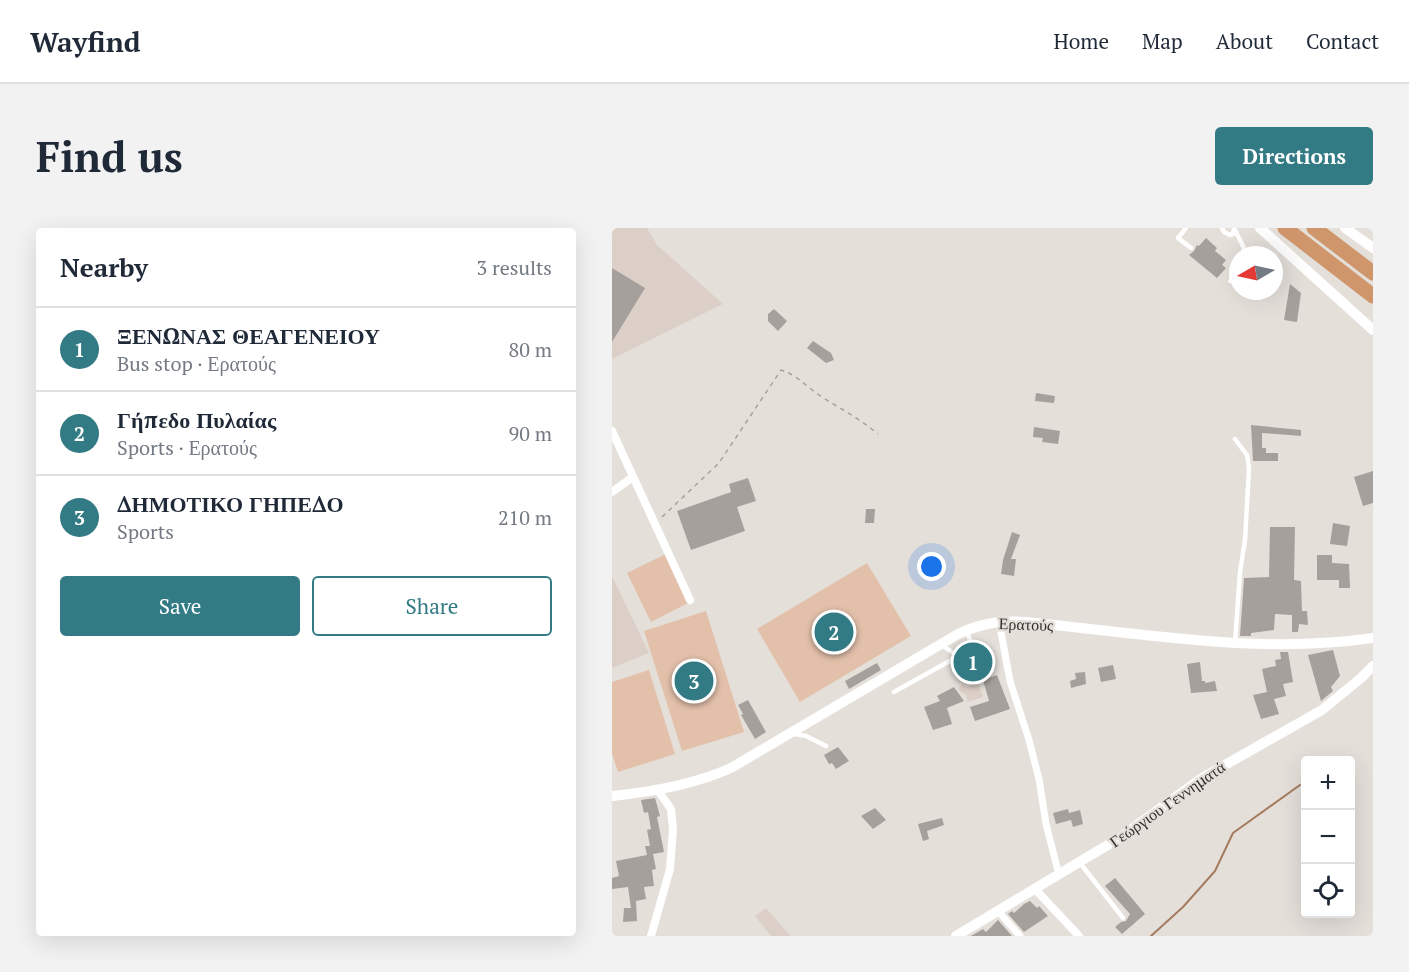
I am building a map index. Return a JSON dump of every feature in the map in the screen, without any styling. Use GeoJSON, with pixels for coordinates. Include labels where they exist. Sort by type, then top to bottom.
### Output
{"type":"FeatureCollection","features":[{"type":"Feature","properties":{"kind":"highway"},"geometry":{"type":"LineString","coordinates":[[1285,228],[1373,296]]}},
{"type":"Feature","properties":{"kind":"highway"},"geometry":{"type":"LineString","coordinates":[[1314,228],[1373,273]]}},
{"type":"Feature","properties":{"kind":"street"},"geometry":{"type":"LineString","coordinates":[[1260,228],[1373,330]]}},
{"type":"Feature","properties":{"kind":"street"},"geometry":{"type":"LineString","coordinates":[[1345,228],[1373,248]]}},
{"type":"Feature","properties":{"kind":"street"},"geometry":{"type":"LineString","coordinates":[[612,431],[690,600]]}},
{"type":"Feature","properties":{"kind":"street"},"geometry":{"type":"LineString","coordinates":[[612,492],[633,477]]}},
{"type":"Feature","properties":{"kind":"street"},"geometry":{"type":"LineString","coordinates":[[999,621],[1010,681],[1039,779],[1046,824],[1059,875]]}},
{"type":"Feature","properties":{"kind":"street","name":"Ερατούς"},"geometry":{"type":"LineString","coordinates":[[612,796],[702,779],[724,771],[793,733],[940,644],[966,630],[999,621],[1235,643],[1331,643],[1373,638]]}},
{"type":"Feature","properties":{"kind":"street","name":"Γεώργιου Γεννηματά"},"geometry":{"type":"LineString","coordinates":[[956,936],[1080,863],[1202,778],[1322,710],[1373,666]]}},
{"type":"Feature","properties":{"kind":"street"},"geometry":{"type":"LineString","coordinates":[[651,936],[670,869],[673,829],[671,809],[657,789]]}},
{"type":"Feature","properties":{"kind":"street"},"geometry":{"type":"LineString","coordinates":[[1035,889],[1079,936]]}},
{"type":"Feature","properties":{"kind":"street"},"geometry":{"type":"LineString","coordinates":[[998,911],[1020,936]]}},
{"type":"Feature","properties":{"kind":"lane"},"geometry":{"type":"LineString","coordinates":[[1186,228],[1178,238],[1191,248]]}},
{"type":"Feature","properties":{"kind":"lane"},"geometry":{"type":"LineString","coordinates":[[1222,228],[1230,235],[1233,234],[1234,228]]}},
{"type":"Feature","properties":{"kind":"lane"},"geometry":{"type":"LineString","coordinates":[[1234,228],[1243,246]]}},
{"type":"Feature","properties":{"kind":"lane"},"geometry":{"type":"LineString","coordinates":[[1235,439],[1247,454],[1249,468],[1235,643]]}},
{"type":"Feature","properties":{"kind":"lane"},"geometry":{"type":"LineString","coordinates":[[894,692],[972,648],[966,630]]}},
{"type":"Feature","properties":{"kind":"lane"},"geometry":{"type":"LineString","coordinates":[[940,644],[958,656]]}},
{"type":"Feature","properties":{"kind":"lane"},"geometry":{"type":"LineString","coordinates":[[793,733],[806,736],[826,746]]}},
{"type":"Feature","properties":{"kind":"lane"},"geometry":{"type":"LineString","coordinates":[[1080,863],[1123,918]]}},
{"type":"Feature","properties":{"kind":"path"},"geometry":{"type":"LineString","coordinates":[[655,524],[718,463],[781,370],[792,373],[815,392],[866,423],[879,434]]}},
{"type":"Feature","properties":{"kind":"shaded area"},"geometry":{"type":"Polygon","coordinates":[[[612,228],[647,228],[657,245],[723,304],[612,359],[612,228]]]}},
{"type":"Feature","properties":{"kind":"shaded area"},"geometry":{"type":"Polygon","coordinates":[[[666,554],[690,602],[651,622],[627,573],[666,554]]]}},
{"type":"Feature","properties":{"kind":"shaded area"},"geometry":{"type":"Polygon","coordinates":[[[867,563],[911,636],[800,702],[757,629],[867,563]]]}},
{"type":"Feature","properties":{"kind":"shaded area"},"geometry":{"type":"Polygon","coordinates":[[[612,576],[649,653],[612,668],[612,576]]]}},
{"type":"Feature","properties":{"kind":"shaded area"},"geometry":{"type":"Polygon","coordinates":[[[706,611],[744,732],[682,751],[644,631],[706,611]]]}},
{"type":"Feature","properties":{"kind":"shaded area"},"geometry":{"type":"Polygon","coordinates":[[[649,670],[675,754],[618,772],[612,753],[612,682],[649,670]]]}},
{"type":"Feature","properties":{"kind":"shaded area"},"geometry":{"type":"Polygon","coordinates":[[[978,683],[983,697],[968,702],[965,693],[963,694],[958,689],[963,684],[966,687],[978,683]]]}},
{"type":"Feature","properties":{"kind":"shaded area"},"geometry":{"type":"Polygon","coordinates":[[[766,908],[790,936],[771,936],[755,916],[766,908]]]}},
{"type":"Feature","properties":{"kind":"building"},"geometry":{"type":"Polygon","coordinates":[[[1206,238],[1217,248],[1215,251],[1226,260],[1222,265],[1226,268],[1217,278],[1189,255],[1206,238]]]}},
{"type":"Feature","properties":{"kind":"building"},"geometry":{"type":"Polygon","coordinates":[[[612,268],[645,288],[612,342],[612,268]]]}},
{"type":"Feature","properties":{"kind":"building"},"geometry":{"type":"Polygon","coordinates":[[[1290,284],[1301,293],[1297,322],[1284,320],[1290,284]]]}},
{"type":"Feature","properties":{"kind":"building"},"geometry":{"type":"Polygon","coordinates":[[[774,309],[787,321],[778,331],[768,321],[768,314],[774,309]]]}},
{"type":"Feature","properties":{"kind":"building"},"geometry":{"type":"Polygon","coordinates":[[[813,341],[831,353],[834,360],[826,363],[807,348],[813,341]]]}},
{"type":"Feature","properties":{"kind":"building"},"geometry":{"type":"Polygon","coordinates":[[[1036,393],[1055,396],[1054,403],[1035,401],[1036,393]]]}},
{"type":"Feature","properties":{"kind":"building"},"geometry":{"type":"Polygon","coordinates":[[[1251,425],[1301,430],[1301,436],[1262,433],[1262,448],[1266,448],[1266,453],[1278,453],[1278,461],[1253,461],[1251,425]]]}},
{"type":"Feature","properties":{"kind":"building"},"geometry":{"type":"Polygon","coordinates":[[[1034,427],[1060,431],[1058,444],[1042,442],[1043,438],[1033,437],[1034,427]]]}},
{"type":"Feature","properties":{"kind":"building"},"geometry":{"type":"Polygon","coordinates":[[[1373,471],[1373,503],[1363,506],[1354,477],[1373,471]]]}},
{"type":"Feature","properties":{"kind":"building"},"geometry":{"type":"Polygon","coordinates":[[[748,478],[756,501],[737,507],[745,531],[691,550],[677,511],[731,492],[729,484],[748,478]]]}},
{"type":"Feature","properties":{"kind":"building"},"geometry":{"type":"Polygon","coordinates":[[[866,509],[875,509],[874,523],[865,523],[866,509]]]}},
{"type":"Feature","properties":{"kind":"building"},"geometry":{"type":"Polygon","coordinates":[[[1333,523],[1350,526],[1347,546],[1330,544],[1333,523]]]}},
{"type":"Feature","properties":{"kind":"building"},"geometry":{"type":"Polygon","coordinates":[[[1270,527],[1295,527],[1294,580],[1301,581],[1302,611],[1307,611],[1308,625],[1299,624],[1298,632],[1292,632],[1292,615],[1275,614],[1274,630],[1251,633],[1251,636],[1240,636],[1244,578],[1269,577],[1270,527]]]}},
{"type":"Feature","properties":{"kind":"building"},"geometry":{"type":"Polygon","coordinates":[[[1012,532],[1020,535],[1011,559],[1016,559],[1014,576],[1001,574],[1012,532]]]}},
{"type":"Feature","properties":{"kind":"building"},"geometry":{"type":"Polygon","coordinates":[[[1317,555],[1332,555],[1332,563],[1349,564],[1350,588],[1339,588],[1339,580],[1317,580],[1317,555]]]}},
{"type":"Feature","properties":{"kind":"building"},"geometry":{"type":"Polygon","coordinates":[[[1333,650],[1340,676],[1331,687],[1333,691],[1321,701],[1308,655],[1333,650]]]}},
{"type":"Feature","properties":{"kind":"building"},"geometry":{"type":"Polygon","coordinates":[[[1280,652],[1288,652],[1293,682],[1283,684],[1286,696],[1274,699],[1279,714],[1261,719],[1253,695],[1267,692],[1262,669],[1276,666],[1275,660],[1281,659],[1280,652]]]}},
{"type":"Feature","properties":{"kind":"building"},"geometry":{"type":"Polygon","coordinates":[[[1200,662],[1202,681],[1205,683],[1215,681],[1217,691],[1191,693],[1187,664],[1200,662]]]}},
{"type":"Feature","properties":{"kind":"building"},"geometry":{"type":"Polygon","coordinates":[[[877,663],[881,670],[849,689],[845,681],[877,663]]]}},
{"type":"Feature","properties":{"kind":"building"},"geometry":{"type":"Polygon","coordinates":[[[1113,665],[1116,679],[1101,682],[1098,668],[1113,665]]]}},
{"type":"Feature","properties":{"kind":"building"},"geometry":{"type":"Polygon","coordinates":[[[1085,672],[1086,684],[1071,688],[1070,681],[1076,679],[1075,673],[1085,672]]]}},
{"type":"Feature","properties":{"kind":"building"},"geometry":{"type":"Polygon","coordinates":[[[997,675],[1010,709],[975,721],[970,707],[989,701],[983,680],[997,675]]]}},
{"type":"Feature","properties":{"kind":"building"},"geometry":{"type":"Polygon","coordinates":[[[954,687],[964,701],[947,708],[952,724],[933,730],[924,707],[940,701],[937,696],[954,687]]]}},
{"type":"Feature","properties":{"kind":"building"},"geometry":{"type":"Polygon","coordinates":[[[748,700],[766,732],[755,739],[738,705],[748,700]]]}},
{"type":"Feature","properties":{"kind":"building"},"geometry":{"type":"Polygon","coordinates":[[[838,747],[849,761],[836,769],[832,763],[829,764],[824,755],[838,747]]]}},
{"type":"Feature","properties":{"kind":"building"},"geometry":{"type":"Polygon","coordinates":[[[655,798],[660,816],[657,817],[664,852],[653,854],[656,869],[652,870],[654,886],[644,887],[646,899],[636,901],[637,921],[623,922],[624,908],[631,908],[628,887],[612,889],[612,878],[619,876],[616,861],[647,855],[645,846],[650,846],[647,830],[651,829],[648,812],[644,813],[641,800],[655,798]]]}},
{"type":"Feature","properties":{"kind":"building"},"geometry":{"type":"Polygon","coordinates":[[[875,808],[886,820],[873,829],[861,816],[875,808]]]}},
{"type":"Feature","properties":{"kind":"building"},"geometry":{"type":"Polygon","coordinates":[[[1068,809],[1069,813],[1080,810],[1083,824],[1073,827],[1071,820],[1056,824],[1053,813],[1068,809]]]}},
{"type":"Feature","properties":{"kind":"building"},"geometry":{"type":"Polygon","coordinates":[[[942,818],[944,825],[927,831],[929,839],[923,841],[918,824],[942,818]]]}},
{"type":"Feature","properties":{"kind":"building"},"geometry":{"type":"Polygon","coordinates":[[[1115,878],[1145,914],[1122,934],[1115,927],[1126,921],[1130,914],[1105,886],[1115,878]]]}},
{"type":"Feature","properties":{"kind":"building"},"geometry":{"type":"Polygon","coordinates":[[[1030,901],[1037,908],[1039,906],[1048,916],[1024,932],[1008,914],[1012,911],[1014,913],[1030,901]]]}},
{"type":"Feature","properties":{"kind":"building"},"geometry":{"type":"Polygon","coordinates":[[[998,920],[1012,936],[971,936],[983,929],[986,932],[998,920]]]}},
{"type":"Feature","properties":{"kind":"waterway"},"geometry":{"type":"LineString","coordinates":[[1151,936],[1183,907],[1215,871],[1233,833],[1300,785]]}},
{"type":"Feature","properties":{"kind":"place","name":"Γήπεδο Πυλαίας"},"geometry":{"type":"Point","coordinates":[834,632]}},
{"type":"Feature","properties":{"kind":"place","name":"ΞΕΝΩΝΑΣ ΘΕΑΓΕΝΕΙΟΥ"},"geometry":{"type":"Point","coordinates":[973,662]}},
{"type":"Feature","properties":{"kind":"place","name":"ΔΗΜΟΤΙΚΟ ΓΗΠΕΔΟ"},"geometry":{"type":"Point","coordinates":[694,681]}}]}
